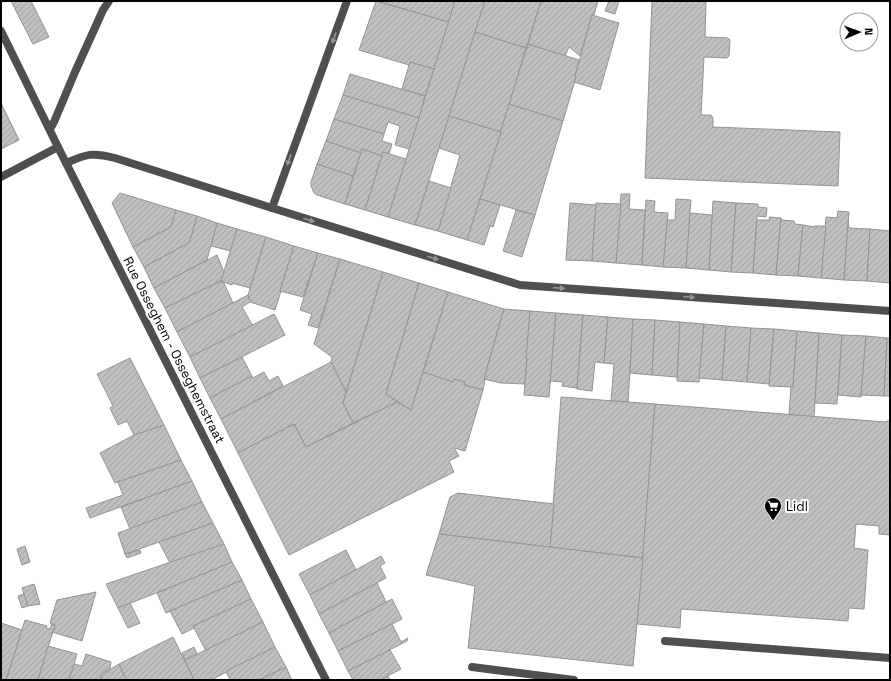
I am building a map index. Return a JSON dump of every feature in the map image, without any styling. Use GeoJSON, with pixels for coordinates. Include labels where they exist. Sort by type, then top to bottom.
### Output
{"type":"FeatureCollection","features":[{"type":"Feature","properties":{"kind":"street"},"geometry":{"type":"LineString","coordinates":[[50,129],[103,10],[109,1]]}},
{"type":"Feature","properties":{"kind":"street"},"geometry":{"type":"LineString","coordinates":[[272,208],[347,1]]}},
{"type":"Feature","properties":{"kind":"street","name":"Rue Osseghem - Osseghemstraat"},"geometry":{"type":"LineString","coordinates":[[1,31],[326,680]]}},
{"type":"Feature","properties":{"kind":"street"},"geometry":{"type":"LineString","coordinates":[[1,177],[58,147]]}},
{"type":"Feature","properties":{"kind":"street"},"geometry":{"type":"LineString","coordinates":[[66,163],[86,154],[100,154],[115,158],[520,285],[890,311]]}},
{"type":"Feature","properties":{"kind":"street"},"geometry":{"type":"LineString","coordinates":[[665,641],[890,658]]}},
{"type":"Feature","properties":{"kind":"street"},"geometry":{"type":"LineString","coordinates":[[472,667],[574,680]]}},
{"type":"Feature","properties":{"kind":"building"},"geometry":{"type":"Polygon","coordinates":[[[11,1],[31,1],[49,37],[33,44],[11,1]]]}},
{"type":"Feature","properties":{"kind":"building"},"geometry":{"type":"Polygon","coordinates":[[[376,1],[449,22],[434,69],[410,62],[409,65],[359,50],[376,1]]]}},
{"type":"Feature","properties":{"kind":"building"},"geometry":{"type":"Polygon","coordinates":[[[377,1],[455,1],[449,22],[377,1]]]}},
{"type":"Feature","properties":{"kind":"building"},"geometry":{"type":"Polygon","coordinates":[[[455,1],[485,1],[415,225],[388,217],[455,1]]]}},
{"type":"Feature","properties":{"kind":"building"},"geometry":{"type":"Polygon","coordinates":[[[485,1],[541,1],[526,48],[475,32],[485,1]]]}},
{"type":"Feature","properties":{"kind":"building"},"geometry":{"type":"Polygon","coordinates":[[[541,1],[598,1],[594,15],[592,15],[580,56],[569,47],[565,56],[528,44],[541,1]]]}},
{"type":"Feature","properties":{"kind":"building"},"geometry":{"type":"Polygon","coordinates":[[[609,1],[619,1],[615,14],[605,11],[609,1]]]}},
{"type":"Feature","properties":{"kind":"building"},"geometry":{"type":"Polygon","coordinates":[[[652,1],[706,1],[705,37],[728,38],[730,40],[729,56],[727,58],[704,57],[701,115],[711,115],[713,118],[713,127],[840,132],[838,186],[645,178],[652,1]]]}},
{"type":"Feature","properties":{"kind":"building"},"geometry":{"type":"Polygon","coordinates":[[[592,15],[619,23],[600,90],[574,82],[592,15]]]}},
{"type":"Feature","properties":{"kind":"building"},"geometry":{"type":"Polygon","coordinates":[[[475,32],[526,48],[501,132],[449,116],[475,32]]]}},
{"type":"Feature","properties":{"kind":"building"},"geometry":{"type":"Polygon","coordinates":[[[528,44],[579,60],[576,77],[563,121],[509,104],[528,44]]]}},
{"type":"Feature","properties":{"kind":"building"},"geometry":{"type":"Polygon","coordinates":[[[410,62],[434,69],[425,96],[402,89],[410,62]]]}},
{"type":"Feature","properties":{"kind":"building"},"geometry":{"type":"Polygon","coordinates":[[[350,74],[425,96],[419,118],[343,95],[350,74]]]}},
{"type":"Feature","properties":{"kind":"building"},"geometry":{"type":"Polygon","coordinates":[[[343,95],[419,118],[409,149],[395,145],[400,126],[388,122],[384,134],[334,119],[343,95]]]}},
{"type":"Feature","properties":{"kind":"building"},"geometry":{"type":"Polygon","coordinates":[[[1,103],[19,140],[1,149],[1,103]]]}},
{"type":"Feature","properties":{"kind":"building"},"geometry":{"type":"Polygon","coordinates":[[[509,104],[563,121],[535,215],[480,199],[509,104]]]}},
{"type":"Feature","properties":{"kind":"building"},"geometry":{"type":"Polygon","coordinates":[[[449,116],[501,132],[467,240],[438,231],[460,155],[439,148],[449,116]]]}},
{"type":"Feature","properties":{"kind":"building"},"geometry":{"type":"Polygon","coordinates":[[[334,119],[384,134],[382,141],[392,144],[389,154],[383,152],[382,156],[362,149],[361,153],[326,141],[334,119]]]}},
{"type":"Feature","properties":{"kind":"building"},"geometry":{"type":"Polygon","coordinates":[[[326,141],[361,153],[353,176],[317,164],[326,141]]]}},
{"type":"Feature","properties":{"kind":"building"},"geometry":{"type":"Polygon","coordinates":[[[362,149],[382,156],[365,210],[345,204],[362,149]]]}},
{"type":"Feature","properties":{"kind":"building"},"geometry":{"type":"Polygon","coordinates":[[[383,152],[406,159],[388,217],[365,210],[383,152]]]}},
{"type":"Feature","properties":{"kind":"building"},"geometry":{"type":"Polygon","coordinates":[[[317,164],[353,176],[345,204],[314,193],[311,182],[317,164]]]}},
{"type":"Feature","properties":{"kind":"building"},"geometry":{"type":"Polygon","coordinates":[[[429,181],[451,188],[438,231],[415,225],[429,181]]]}},
{"type":"Feature","properties":{"kind":"building"},"geometry":{"type":"Polygon","coordinates":[[[120,193],[176,210],[171,227],[133,247],[112,203],[120,193]]]}},
{"type":"Feature","properties":{"kind":"building"},"geometry":{"type":"Polygon","coordinates":[[[621,194],[630,194],[629,209],[645,210],[642,265],[616,263],[621,194]]]}},
{"type":"Feature","properties":{"kind":"building"},"geometry":{"type":"Polygon","coordinates":[[[480,199],[500,205],[493,227],[490,226],[484,245],[467,240],[480,199]]]}},
{"type":"Feature","properties":{"kind":"building"},"geometry":{"type":"Polygon","coordinates":[[[676,199],[691,200],[686,268],[663,267],[667,220],[675,220],[676,199]]]}},
{"type":"Feature","properties":{"kind":"building"},"geometry":{"type":"Polygon","coordinates":[[[646,200],[655,201],[654,212],[668,213],[663,267],[642,265],[646,200]]]}},
{"type":"Feature","properties":{"kind":"building"},"geometry":{"type":"Polygon","coordinates":[[[713,201],[736,203],[731,272],[709,270],[713,201]]]}},
{"type":"Feature","properties":{"kind":"building"},"geometry":{"type":"Polygon","coordinates":[[[570,203],[596,205],[592,261],[566,260],[570,203]]]}},
{"type":"Feature","properties":{"kind":"building"},"geometry":{"type":"Polygon","coordinates":[[[596,203],[621,204],[616,263],[592,261],[596,203]]]}},
{"type":"Feature","properties":{"kind":"building"},"geometry":{"type":"Polygon","coordinates":[[[736,203],[758,204],[758,207],[767,208],[766,217],[757,216],[753,273],[731,272],[736,203]]]}},
{"type":"Feature","properties":{"kind":"building"},"geometry":{"type":"Polygon","coordinates":[[[176,210],[197,216],[190,241],[144,267],[133,247],[171,227],[176,210]]]}},
{"type":"Feature","properties":{"kind":"building"},"geometry":{"type":"Polygon","coordinates":[[[516,210],[535,215],[522,257],[503,251],[516,210]]]}},
{"type":"Feature","properties":{"kind":"building"},"geometry":{"type":"Polygon","coordinates":[[[838,211],[849,212],[844,280],[821,278],[826,217],[837,218],[838,211]]]}},
{"type":"Feature","properties":{"kind":"building"},"geometry":{"type":"Polygon","coordinates":[[[690,213],[712,215],[709,270],[686,268],[690,213]]]}},
{"type":"Feature","properties":{"kind":"building"},"geometry":{"type":"Polygon","coordinates":[[[197,216],[217,223],[207,260],[154,288],[144,267],[190,241],[197,216]]]}},
{"type":"Feature","properties":{"kind":"building"},"geometry":{"type":"Polygon","coordinates":[[[769,217],[781,218],[776,275],[753,273],[757,220],[770,220],[769,217]]]}},
{"type":"Feature","properties":{"kind":"building"},"geometry":{"type":"Polygon","coordinates":[[[781,218],[782,220],[794,221],[795,224],[803,225],[798,276],[776,275],[781,218]]]}},
{"type":"Feature","properties":{"kind":"building"},"geometry":{"type":"Polygon","coordinates":[[[848,222],[849,228],[870,229],[867,281],[844,280],[848,222]]]}},
{"type":"Feature","properties":{"kind":"building"},"geometry":{"type":"Polygon","coordinates":[[[217,223],[237,229],[231,251],[211,246],[217,223]]]}},
{"type":"Feature","properties":{"kind":"building"},"geometry":{"type":"Polygon","coordinates":[[[803,225],[815,227],[826,226],[821,278],[798,276],[803,225]]]}},
{"type":"Feature","properties":{"kind":"building"},"geometry":{"type":"Polygon","coordinates":[[[237,229],[266,237],[250,288],[232,283],[232,285],[221,281],[237,229]]]}},
{"type":"Feature","properties":{"kind":"building"},"geometry":{"type":"Polygon","coordinates":[[[870,229],[890,231],[890,283],[867,281],[870,229]]]}},
{"type":"Feature","properties":{"kind":"building"},"geometry":{"type":"Polygon","coordinates":[[[266,237],[294,246],[275,310],[250,302],[248,295],[266,237]]]}},
{"type":"Feature","properties":{"kind":"building"},"geometry":{"type":"Polygon","coordinates":[[[294,246],[318,253],[303,297],[280,291],[294,246]]]}},
{"type":"Feature","properties":{"kind":"building"},"geometry":{"type":"Polygon","coordinates":[[[318,253],[340,259],[318,328],[308,325],[312,314],[300,310],[318,253]]]}},
{"type":"Feature","properties":{"kind":"building"},"geometry":{"type":"Polygon","coordinates":[[[217,255],[224,272],[221,281],[165,308],[154,288],[217,255]]]}},
{"type":"Feature","properties":{"kind":"building"},"geometry":{"type":"Polygon","coordinates":[[[340,259],[383,272],[346,392],[331,362],[332,357],[314,344],[340,259]]]}},
{"type":"Feature","properties":{"kind":"building"},"geometry":{"type":"Polygon","coordinates":[[[383,272],[419,283],[386,394],[397,402],[353,423],[343,403],[383,272]]]}},
{"type":"Feature","properties":{"kind":"building"},"geometry":{"type":"Polygon","coordinates":[[[221,281],[224,283],[233,303],[177,332],[165,308],[221,281]]]}},
{"type":"Feature","properties":{"kind":"building"},"geometry":{"type":"Polygon","coordinates":[[[419,283],[448,292],[411,410],[386,394],[419,283]]]}},
{"type":"Feature","properties":{"kind":"building"},"geometry":{"type":"Polygon","coordinates":[[[448,292],[504,309],[488,364],[483,390],[464,385],[465,382],[454,379],[453,382],[423,373],[448,292]]]}},
{"type":"Feature","properties":{"kind":"building"},"geometry":{"type":"Polygon","coordinates":[[[248,295],[250,302],[242,307],[253,326],[190,357],[177,332],[248,295]]]}},
{"type":"Feature","properties":{"kind":"building"},"geometry":{"type":"Polygon","coordinates":[[[504,309],[530,311],[525,384],[501,383],[484,379],[504,309]]]}},
{"type":"Feature","properties":{"kind":"building"},"geometry":{"type":"Polygon","coordinates":[[[530,311],[556,313],[549,397],[524,395],[530,311]]]}},
{"type":"Feature","properties":{"kind":"building"},"geometry":{"type":"Polygon","coordinates":[[[556,313],[583,315],[577,389],[562,386],[563,382],[551,381],[550,383],[556,313]]]}},
{"type":"Feature","properties":{"kind":"building"},"geometry":{"type":"Polygon","coordinates":[[[274,314],[285,335],[200,378],[190,357],[274,314]]]}},
{"type":"Feature","properties":{"kind":"building"},"geometry":{"type":"Polygon","coordinates":[[[583,315],[608,317],[604,363],[595,362],[592,391],[577,389],[583,315]]]}},
{"type":"Feature","properties":{"kind":"building"},"geometry":{"type":"Polygon","coordinates":[[[608,317],[633,319],[628,402],[611,401],[614,364],[604,363],[608,317]]]}},
{"type":"Feature","properties":{"kind":"building"},"geometry":{"type":"Polygon","coordinates":[[[633,319],[655,320],[652,375],[630,373],[633,319]]]}},
{"type":"Feature","properties":{"kind":"building"},"geometry":{"type":"Polygon","coordinates":[[[655,320],[680,322],[677,377],[652,375],[655,320]]]}},
{"type":"Feature","properties":{"kind":"building"},"geometry":{"type":"Polygon","coordinates":[[[680,322],[704,324],[699,382],[677,381],[680,322]]]}},
{"type":"Feature","properties":{"kind":"building"},"geometry":{"type":"Polygon","coordinates":[[[704,324],[726,326],[722,380],[699,378],[704,324]]]}},
{"type":"Feature","properties":{"kind":"building"},"geometry":{"type":"Polygon","coordinates":[[[726,326],[751,328],[747,382],[722,380],[726,326]]]}},
{"type":"Feature","properties":{"kind":"building"},"geometry":{"type":"Polygon","coordinates":[[[751,328],[774,329],[769,384],[747,382],[751,328]]]}},
{"type":"Feature","properties":{"kind":"building"},"geometry":{"type":"Polygon","coordinates":[[[774,329],[797,331],[793,387],[769,386],[774,329]]]}},
{"type":"Feature","properties":{"kind":"building"},"geometry":{"type":"Polygon","coordinates":[[[797,331],[819,333],[814,417],[789,415],[791,387],[793,387],[797,331]]]}},
{"type":"Feature","properties":{"kind":"building"},"geometry":{"type":"Polygon","coordinates":[[[819,333],[842,335],[837,404],[815,403],[819,333]]]}},
{"type":"Feature","properties":{"kind":"building"},"geometry":{"type":"Polygon","coordinates":[[[842,335],[866,336],[861,397],[838,395],[842,335]]]}},
{"type":"Feature","properties":{"kind":"building"},"geometry":{"type":"Polygon","coordinates":[[[866,336],[887,338],[884,396],[861,395],[866,336]]]}},
{"type":"Feature","properties":{"kind":"building"},"geometry":{"type":"Polygon","coordinates":[[[887,338],[890,338],[890,396],[884,396],[887,338]]]}},
{"type":"Feature","properties":{"kind":"building"},"geometry":{"type":"Polygon","coordinates":[[[242,357],[252,376],[210,398],[200,378],[242,357]]]}},
{"type":"Feature","properties":{"kind":"building"},"geometry":{"type":"Polygon","coordinates":[[[130,358],[164,425],[134,435],[127,421],[118,425],[110,408],[113,406],[97,374],[130,358]]]}},
{"type":"Feature","properties":{"kind":"building"},"geometry":{"type":"Polygon","coordinates":[[[331,362],[346,392],[343,403],[353,423],[306,447],[294,424],[238,453],[221,419],[331,362]]]}},
{"type":"Feature","properties":{"kind":"building"},"geometry":{"type":"Polygon","coordinates":[[[264,372],[269,381],[278,376],[283,386],[221,419],[210,398],[252,376],[253,378],[264,372]]]}},
{"type":"Feature","properties":{"kind":"building"},"geometry":{"type":"Polygon","coordinates":[[[423,372],[453,382],[454,379],[465,382],[464,385],[483,390],[465,451],[454,448],[459,456],[449,461],[454,472],[289,555],[238,453],[294,424],[306,447],[397,402],[411,410],[423,372]]]}},
{"type":"Feature","properties":{"kind":"building"},"geometry":{"type":"Polygon","coordinates":[[[561,397],[655,404],[643,558],[550,547],[561,397]]]}},
{"type":"Feature","properties":{"kind":"building"},"geometry":{"type":"Polygon","coordinates":[[[655,404],[885,422],[890,420],[890,535],[879,534],[879,526],[856,524],[854,548],[868,550],[864,609],[849,608],[848,621],[681,609],[680,628],[637,624],[655,404]]]}},
{"type":"Feature","properties":{"kind":"building"},"geometry":{"type":"Polygon","coordinates":[[[164,425],[181,460],[115,483],[100,453],[134,435],[164,425]]]}},
{"type":"Feature","properties":{"kind":"building"},"geometry":{"type":"Polygon","coordinates":[[[181,460],[192,481],[90,518],[86,508],[123,495],[118,482],[181,460]]]}},
{"type":"Feature","properties":{"kind":"building"},"geometry":{"type":"Polygon","coordinates":[[[192,481],[202,502],[130,529],[121,507],[192,481]]]}},
{"type":"Feature","properties":{"kind":"building"},"geometry":{"type":"Polygon","coordinates":[[[458,493],[554,504],[550,547],[439,534],[450,497],[458,493]]]}},
{"type":"Feature","properties":{"kind":"building"},"geometry":{"type":"Polygon","coordinates":[[[202,502],[213,523],[125,554],[118,533],[202,502]]]}},
{"type":"Feature","properties":{"kind":"building"},"geometry":{"type":"Polygon","coordinates":[[[213,523],[224,544],[170,563],[159,542],[213,523]]]}},
{"type":"Feature","properties":{"kind":"building"},"geometry":{"type":"Polygon","coordinates":[[[439,534],[643,558],[633,666],[468,648],[475,586],[426,575],[439,534]]]}},
{"type":"Feature","properties":{"kind":"building"},"geometry":{"type":"Polygon","coordinates":[[[224,544],[232,562],[118,608],[106,584],[224,544]]]}},
{"type":"Feature","properties":{"kind":"building"},"geometry":{"type":"Polygon","coordinates":[[[25,546],[30,562],[22,565],[17,549],[25,546]]]}},
{"type":"Feature","properties":{"kind":"building"},"geometry":{"type":"Polygon","coordinates":[[[140,550],[141,553],[127,558],[125,554],[140,550]]]}},
{"type":"Feature","properties":{"kind":"building"},"geometry":{"type":"Polygon","coordinates":[[[346,550],[356,570],[310,595],[299,574],[346,550]]]}},
{"type":"Feature","properties":{"kind":"building"},"geometry":{"type":"Polygon","coordinates":[[[381,556],[385,563],[380,566],[386,578],[319,614],[310,595],[381,556]]]}},
{"type":"Feature","properties":{"kind":"building"},"geometry":{"type":"Polygon","coordinates":[[[232,562],[242,580],[166,613],[157,593],[232,562]]]}},
{"type":"Feature","properties":{"kind":"building"},"geometry":{"type":"Polygon","coordinates":[[[242,580],[251,599],[193,626],[194,628],[182,634],[170,611],[242,580]]]}},
{"type":"Feature","properties":{"kind":"building"},"geometry":{"type":"Polygon","coordinates":[[[377,583],[386,602],[329,633],[319,614],[377,583]]]}},
{"type":"Feature","properties":{"kind":"building"},"geometry":{"type":"Polygon","coordinates":[[[34,584],[40,604],[28,606],[22,588],[34,584]]]}},
{"type":"Feature","properties":{"kind":"building"},"geometry":{"type":"Polygon","coordinates":[[[96,592],[82,641],[52,632],[55,625],[50,623],[57,600],[96,592]]]}},
{"type":"Feature","properties":{"kind":"building"},"geometry":{"type":"Polygon","coordinates":[[[24,594],[28,606],[22,608],[18,596],[24,594]]]}},
{"type":"Feature","properties":{"kind":"building"},"geometry":{"type":"Polygon","coordinates":[[[251,599],[263,622],[206,651],[193,626],[251,599]]]}},
{"type":"Feature","properties":{"kind":"building"},"geometry":{"type":"Polygon","coordinates":[[[392,599],[402,619],[338,651],[329,633],[392,599]]]}},
{"type":"Feature","properties":{"kind":"building"},"geometry":{"type":"Polygon","coordinates":[[[130,603],[140,623],[128,628],[118,608],[130,603]]]}},
{"type":"Feature","properties":{"kind":"building"},"geometry":{"type":"Polygon","coordinates":[[[25,620],[47,626],[46,628],[50,629],[52,624],[55,625],[38,680],[6,680],[25,620]]]}},
{"type":"Feature","properties":{"kind":"building"},"geometry":{"type":"Polygon","coordinates":[[[263,622],[275,647],[211,680],[194,680],[185,660],[263,622]]]}},
{"type":"Feature","properties":{"kind":"building"},"geometry":{"type":"Polygon","coordinates":[[[1,623],[22,630],[6,680],[1,680],[1,623]]]}},
{"type":"Feature","properties":{"kind":"building"},"geometry":{"type":"Polygon","coordinates":[[[392,624],[401,642],[408,638],[407,641],[348,671],[338,651],[392,624]]]}},
{"type":"Feature","properties":{"kind":"building"},"geometry":{"type":"Polygon","coordinates":[[[173,637],[194,680],[126,680],[119,664],[173,637]]]}},
{"type":"Feature","properties":{"kind":"building"},"geometry":{"type":"Polygon","coordinates":[[[48,646],[77,654],[69,680],[38,680],[48,646]]]}},
{"type":"Feature","properties":{"kind":"building"},"geometry":{"type":"Polygon","coordinates":[[[194,647],[197,654],[185,660],[182,653],[194,647]]]}},
{"type":"Feature","properties":{"kind":"building"},"geometry":{"type":"Polygon","coordinates":[[[275,647],[286,667],[259,680],[230,680],[226,671],[275,647]]]}},
{"type":"Feature","properties":{"kind":"building"},"geometry":{"type":"Polygon","coordinates":[[[390,650],[401,669],[380,680],[353,680],[348,671],[390,650]]]}},
{"type":"Feature","properties":{"kind":"building"},"geometry":{"type":"Polygon","coordinates":[[[86,654],[111,662],[110,668],[102,674],[100,680],[69,680],[74,664],[82,666],[86,654]]]}},
{"type":"Feature","properties":{"kind":"building"},"geometry":{"type":"Polygon","coordinates":[[[119,664],[126,680],[100,680],[102,674],[119,664]]]}},
{"type":"Feature","properties":{"kind":"building"},"geometry":{"type":"Polygon","coordinates":[[[286,667],[292,680],[259,680],[286,667]]]}},
{"type":"Feature","properties":{"kind":"building"},"geometry":{"type":"Polygon","coordinates":[[[388,676],[390,680],[380,680],[388,676]]]}},
{"type":"Feature","properties":{"kind":"place","name":"Lidl"},"geometry":{"type":"Point","coordinates":[773,521]}}]}
